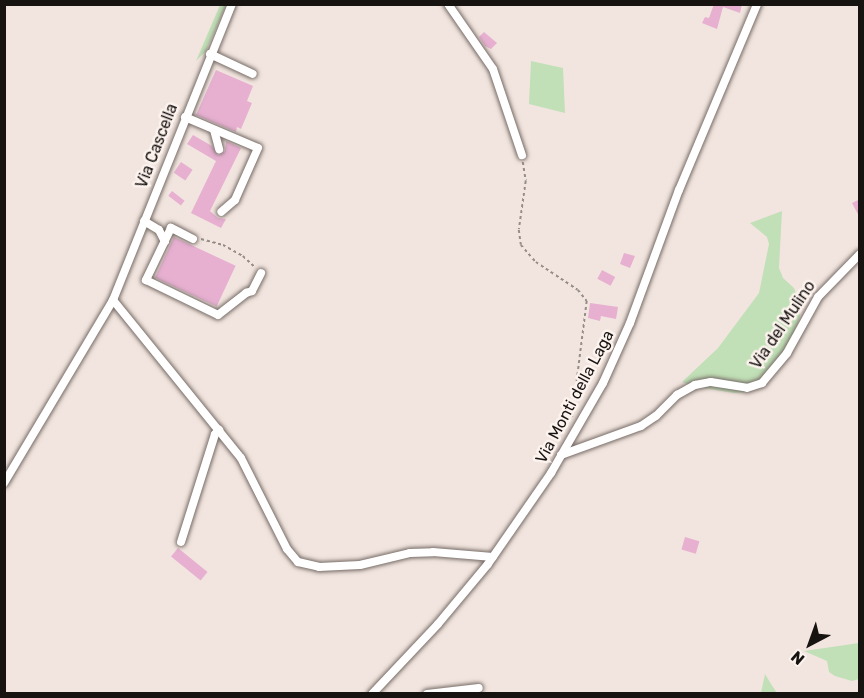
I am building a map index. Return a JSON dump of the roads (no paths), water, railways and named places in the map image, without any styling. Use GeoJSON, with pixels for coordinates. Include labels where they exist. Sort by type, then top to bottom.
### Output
{"type":"FeatureCollection","features":[{"type":"Feature","properties":{"kind":"street","name":"Via Cascella"},"geometry":{"type":"LineString","coordinates":[[4,483],[112,300],[232,4]]}},
{"type":"Feature","properties":{"kind":"street"},"geometry":{"type":"LineString","coordinates":[[448,4],[491,64],[522,155]]}},
{"type":"Feature","properties":{"kind":"street","name":"Via Monti della Laga"},"geometry":{"type":"LineString","coordinates":[[372,693],[438,624],[494,556],[561,455],[625,337],[675,198],[757,4]]}},
{"type":"Feature","properties":{"kind":"street"},"geometry":{"type":"LineString","coordinates":[[210,54],[253,74]]}},
{"type":"Feature","properties":{"kind":"street"},"geometry":{"type":"LineString","coordinates":[[185,117],[258,148],[235,201],[221,212]]}},
{"type":"Feature","properties":{"kind":"street"},"geometry":{"type":"LineString","coordinates":[[214,130],[219,149]]}},
{"type":"Feature","properties":{"kind":"street"},"geometry":{"type":"LineString","coordinates":[[144,221],[159,230],[165,242]]}},
{"type":"Feature","properties":{"kind":"street"},"geometry":{"type":"LineString","coordinates":[[193,238],[171,228],[146,280],[218,315],[246,293],[252,291],[261,273]]}},
{"type":"Feature","properties":{"kind":"street","name":"Via del Mulino"},"geometry":{"type":"LineString","coordinates":[[561,455],[641,426],[653,419],[677,395],[695,385],[711,382],[747,388],[762,383],[787,353],[815,300],[860,254]]}},
{"type":"Feature","properties":{"kind":"street"},"geometry":{"type":"LineString","coordinates":[[112,300],[241,458],[287,549],[298,562],[319,567],[360,565],[410,553],[433,552],[494,556]]}},
{"type":"Feature","properties":{"kind":"street"},"geometry":{"type":"LineString","coordinates":[[181,542],[215,434],[219,430]]}},
{"type":"Feature","properties":{"kind":"street"},"geometry":{"type":"LineString","coordinates":[[426,693],[479,688]]}}]}
